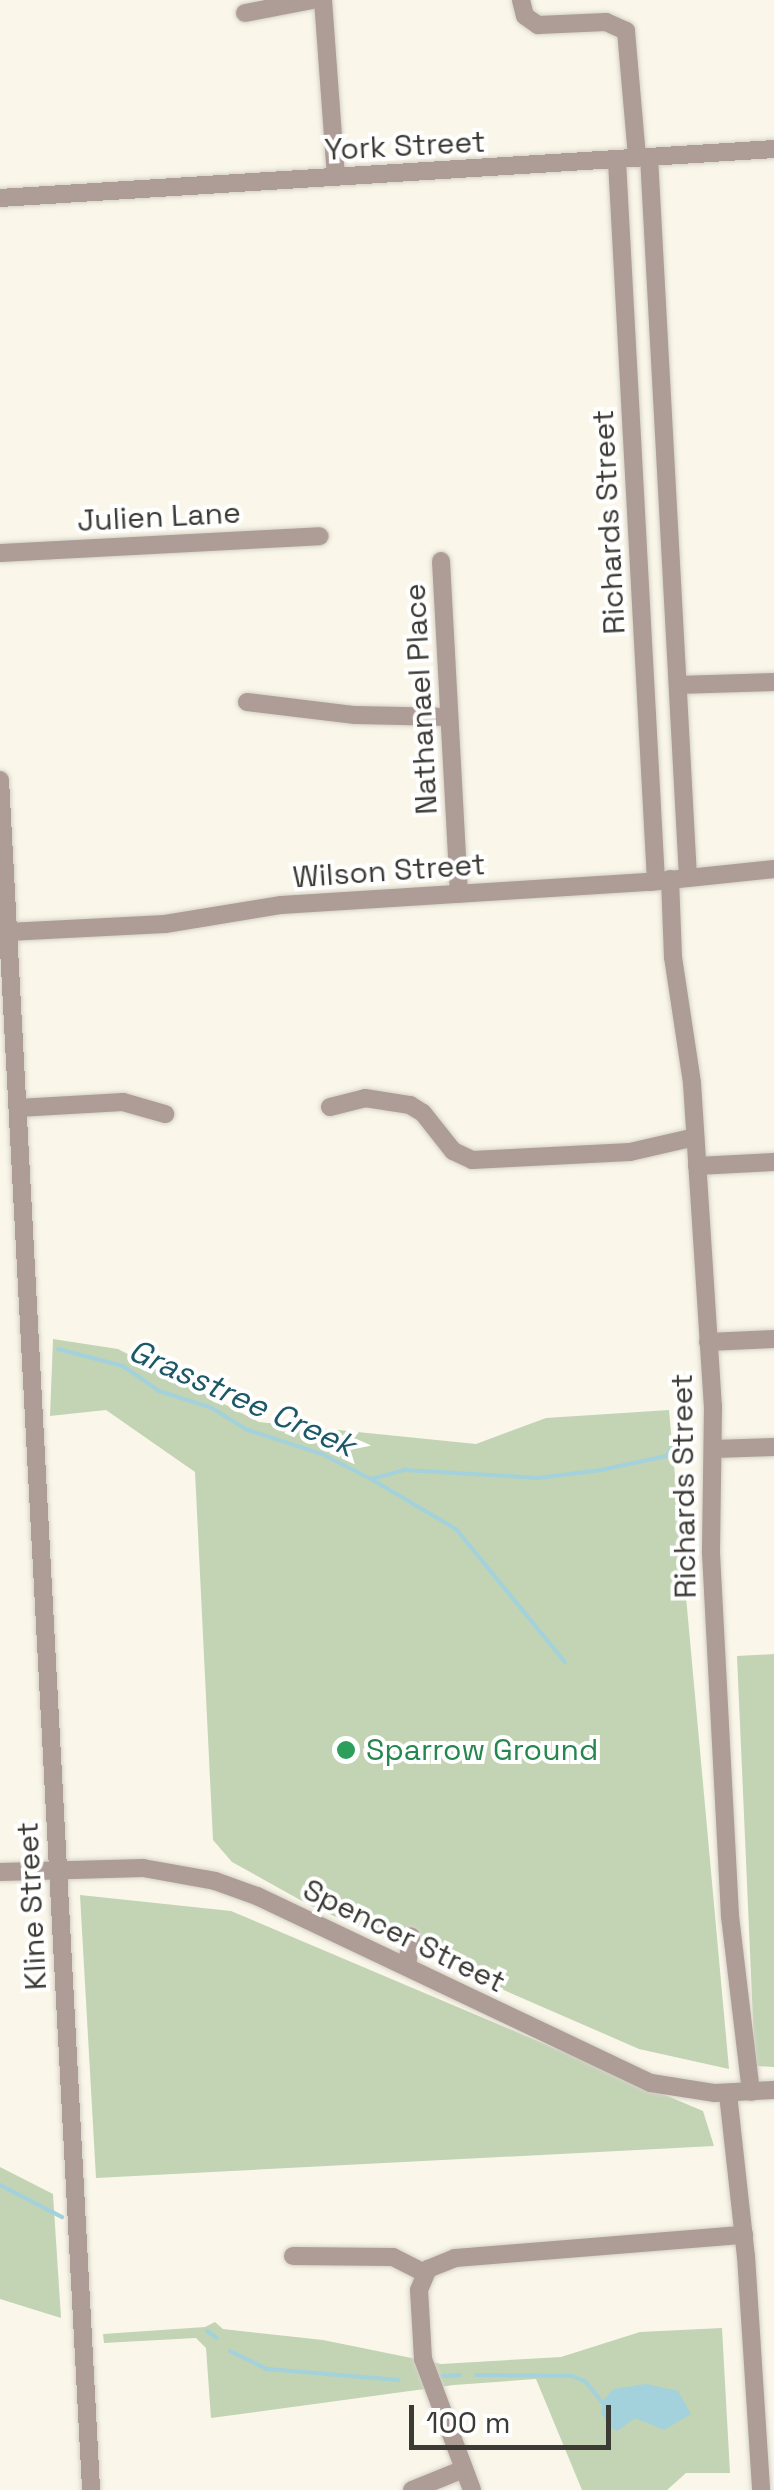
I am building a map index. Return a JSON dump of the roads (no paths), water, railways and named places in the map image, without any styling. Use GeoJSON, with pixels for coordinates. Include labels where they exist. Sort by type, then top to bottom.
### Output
{"type":"FeatureCollection","features":[{"type":"Feature","properties":{"kind":"street"},"geometry":{"type":"LineString","coordinates":[[245,13],[312,0]]}},
{"type":"Feature","properties":{"kind":"street"},"geometry":{"type":"LineString","coordinates":[[323,0],[332,178]]}},
{"type":"Feature","properties":{"kind":"street","name":"Richards Street"},"geometry":{"type":"LineString","coordinates":[[521,0],[525,16],[538,25],[619,25],[630,42],[643,157],[678,685],[672,958],[689,1046],[714,1449],[710,1553],[726,1848],[740,2027],[751,2092]]}},
{"type":"Feature","properties":{"kind":"street","name":"York Street"},"geometry":{"type":"LineString","coordinates":[[0,198],[39,192],[332,178],[774,149]]}},
{"type":"Feature","properties":{"kind":"street","name":"Richards Street"},"geometry":{"type":"LineString","coordinates":[[617,160],[671,879]]}},
{"type":"Feature","properties":{"kind":"street","name":"York Street"},"geometry":{"type":"LineString","coordinates":[[0,187],[39,192]]}},
{"type":"Feature","properties":{"kind":"street","name":"Julien Lane"},"geometry":{"type":"LineString","coordinates":[[0,553],[320,536]]}},
{"type":"Feature","properties":{"kind":"street","name":"Nathanael Place"},"geometry":{"type":"LineString","coordinates":[[441,561],[459,894]]}},
{"type":"Feature","properties":{"kind":"street"},"geometry":{"type":"LineString","coordinates":[[678,685],[774,682]]}},
{"type":"Feature","properties":{"kind":"street"},"geometry":{"type":"LineString","coordinates":[[247,702],[355,714],[449,717]]}},
{"type":"Feature","properties":{"kind":"street","name":"Kline Street"},"geometry":{"type":"LineString","coordinates":[[0,780],[91,2490]]}},
{"type":"Feature","properties":{"kind":"street","name":"Wilson Street"},"geometry":{"type":"LineString","coordinates":[[6,933],[165,924],[281,905],[774,869]]}},
{"type":"Feature","properties":{"kind":"street"},"geometry":{"type":"LineString","coordinates":[[330,1107],[365,1098],[410,1105],[423,1114],[453,1151],[472,1160],[630,1152],[695,1137]]}},
{"type":"Feature","properties":{"kind":"street"},"geometry":{"type":"LineString","coordinates":[[18,1108],[124,1102],[165,1114]]}},
{"type":"Feature","properties":{"kind":"street"},"geometry":{"type":"LineString","coordinates":[[697,1166],[774,1162]]}},
{"type":"Feature","properties":{"kind":"street"},"geometry":{"type":"LineString","coordinates":[[708,1342],[774,1339]]}},
{"type":"Feature","properties":{"kind":"street"},"geometry":{"type":"LineString","coordinates":[[714,1449],[774,1447]]}},
{"type":"Feature","properties":{"kind":"street","name":"Spencer Street"},"geometry":{"type":"LineString","coordinates":[[0,1872],[143,1868],[215,1881],[407,1966],[638,2078],[676,2090],[728,2094],[774,2090]]}},
{"type":"Feature","properties":{"kind":"street"},"geometry":{"type":"LineString","coordinates":[[407,1966],[411,1936]]}},
{"type":"Feature","properties":{"kind":"street"},"geometry":{"type":"LineString","coordinates":[[728,2094],[744,2235],[761,2490]]}},
{"type":"Feature","properties":{"kind":"street"},"geometry":{"type":"LineString","coordinates":[[472,2490],[422,2359],[418,2295],[424,2273],[455,2258],[744,2235]]}},
{"type":"Feature","properties":{"kind":"street"},"geometry":{"type":"LineString","coordinates":[[293,2256],[393,2257],[424,2273]]}},
{"type":"Feature","properties":{"kind":"street"},"geometry":{"type":"LineString","coordinates":[[412,2490],[464,2469]]}},
{"type":"Feature","properties":{"kind":"water"},"geometry":{"type":"Polygon","coordinates":[[[646,2384],[678,2391],[691,2414],[664,2430],[635,2418],[617,2431],[609,2426],[601,2413],[602,2402],[613,2389],[646,2384]]]}},
{"type":"Feature","properties":{"kind":"waterway","name":"Grasstree Creek"},"geometry":{"type":"LineString","coordinates":[[58,1349],[123,1366],[159,1391],[212,1408],[245,1429],[322,1454],[371,1479],[405,1470],[538,1478],[601,1470],[667,1456],[686,1424]]}},
{"type":"Feature","properties":{"kind":"waterway"},"geometry":{"type":"LineString","coordinates":[[371,1479],[456,1529],[565,1662]]}},
{"type":"Feature","properties":{"kind":"waterway"},"geometry":{"type":"LineString","coordinates":[[0,2185],[62,2217]]}},
{"type":"Feature","properties":{"kind":"waterway"},"geometry":{"type":"LineString","coordinates":[[207,2331],[217,2338]]}},
{"type":"Feature","properties":{"kind":"waterway"},"geometry":{"type":"LineString","coordinates":[[230,2351],[267,2369],[399,2380]]}},
{"type":"Feature","properties":{"kind":"waterway"},"geometry":{"type":"LineString","coordinates":[[442,2376],[460,2375]]}},
{"type":"Feature","properties":{"kind":"waterway"},"geometry":{"type":"LineString","coordinates":[[476,2375],[572,2376],[585,2381],[602,2402]]}},
{"type":"Feature","properties":{"kind":"place","name":"Sparrow Ground"},"geometry":{"type":"Point","coordinates":[346,1750]}}]}
